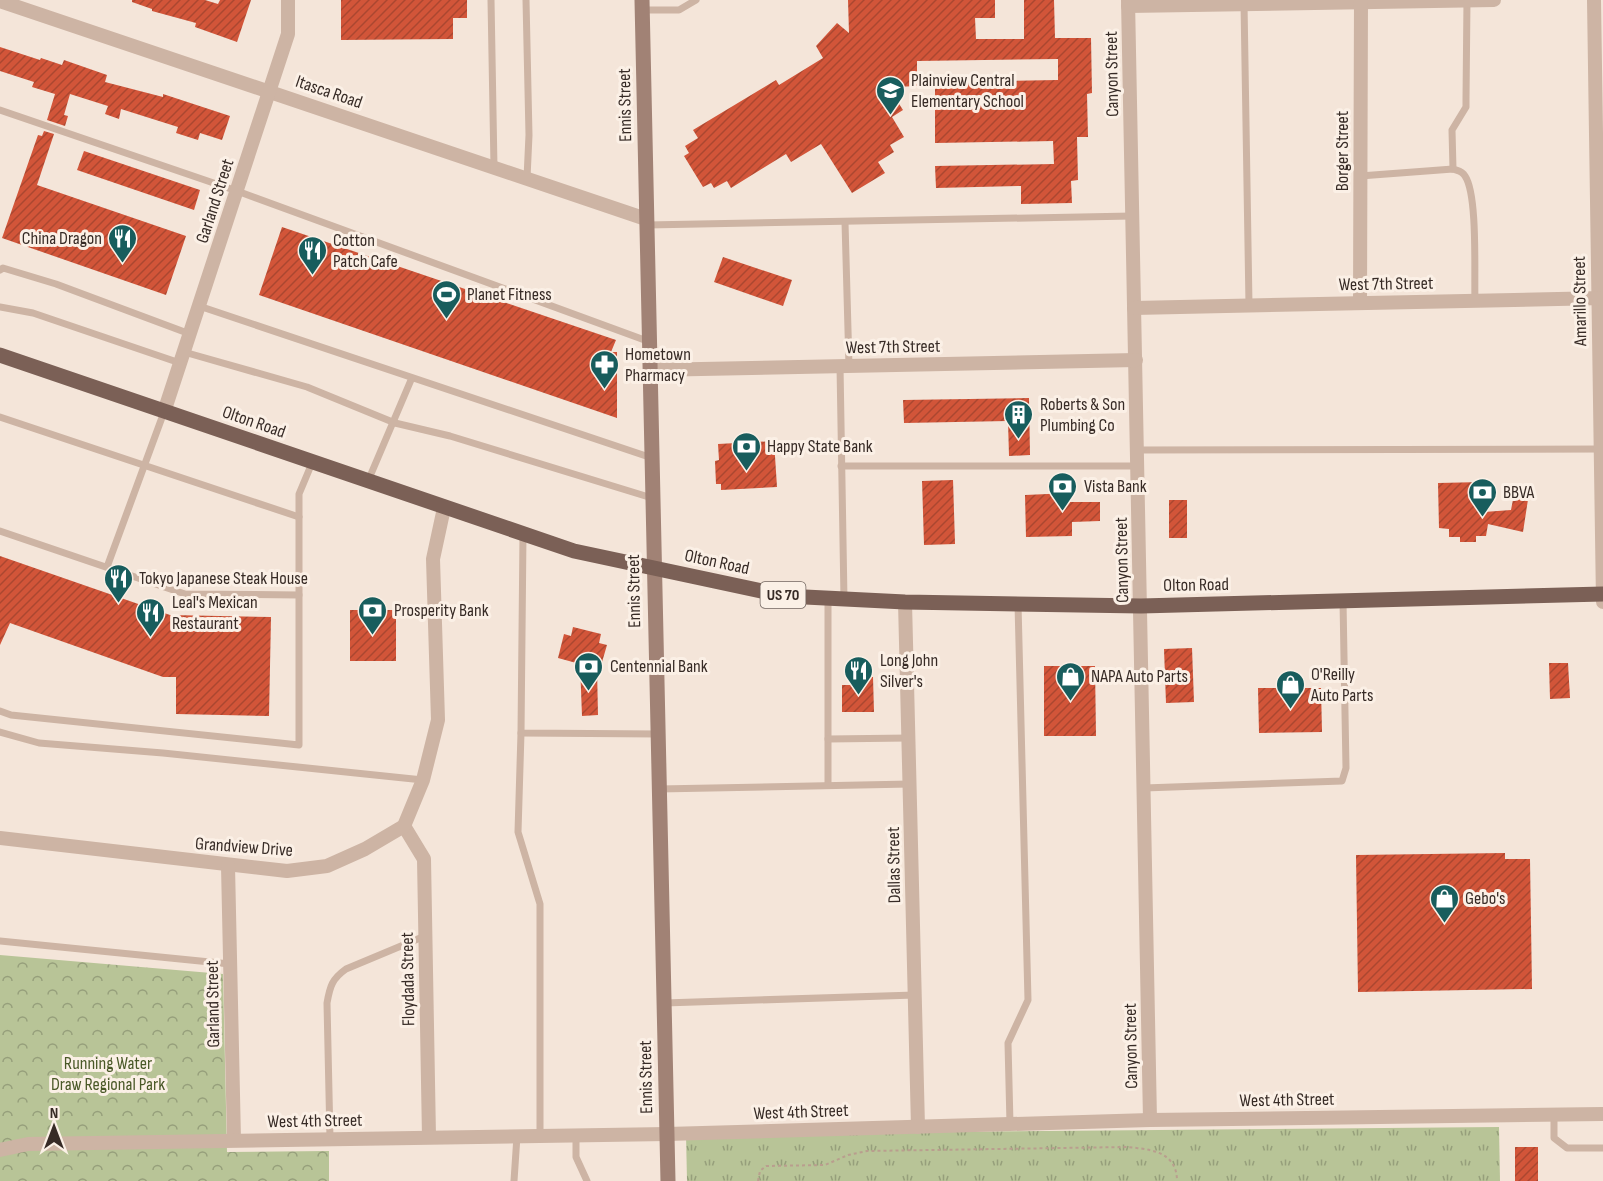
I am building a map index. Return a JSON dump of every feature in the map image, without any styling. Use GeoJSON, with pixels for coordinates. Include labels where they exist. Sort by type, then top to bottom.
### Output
{"type":"FeatureCollection","features":[{"type":"Feature","properties":{"kind":"main road","name":"Ennis Street"},"geometry":{"type":"LineString","coordinates":[[642,5],[668,1181]]}},
{"type":"Feature","properties":{"kind":"main road","name":"Olton Road"},"geometry":{"type":"LineString","coordinates":[[0,356],[574,551],[784,596],[905,602],[1141,606],[1603,594]]}},
{"type":"Feature","properties":{"kind":"street","name":"Garland Street"},"geometry":{"type":"LineString","coordinates":[[164,412],[288,34],[288,0]]}},
{"type":"Feature","properties":{"kind":"street"},"geometry":{"type":"LineString","coordinates":[[1128,3],[1494,0]]}},
{"type":"Feature","properties":{"kind":"street","name":"Amarillo Street"},"geometry":{"type":"LineString","coordinates":[[1594,0],[1603,602]]}},
{"type":"Feature","properties":{"kind":"street","name":"Itasca Road"},"geometry":{"type":"LineString","coordinates":[[0,1],[527,178],[646,222]]}},
{"type":"Feature","properties":{"kind":"street","name":"Borger Street"},"geometry":{"type":"LineString","coordinates":[[1360,302],[1361,1]]}},
{"type":"Feature","properties":{"kind":"street","name":"Canyon Street"},"geometry":{"type":"LineString","coordinates":[[1128,3],[1150,1120]]}},
{"type":"Feature","properties":{"kind":"street","name":"West 7th Street"},"geometry":{"type":"LineString","coordinates":[[1134,308],[1600,299]]}},
{"type":"Feature","properties":{"kind":"street","name":"West 7th Street"},"geometry":{"type":"LineString","coordinates":[[651,370],[1136,360]]}},
{"type":"Feature","properties":{"kind":"street"},"geometry":{"type":"LineString","coordinates":[[404,826],[423,780],[438,720],[433,559],[444,508]]}},
{"type":"Feature","properties":{"kind":"street","name":"Dallas Street"},"geometry":{"type":"LineString","coordinates":[[905,602],[918,1127]]}},
{"type":"Feature","properties":{"kind":"street","name":"Grandview Drive"},"geometry":{"type":"LineString","coordinates":[[0,838],[287,871],[327,866],[365,849],[404,826]]}},
{"type":"Feature","properties":{"kind":"street","name":"Floydada Street"},"geometry":{"type":"LineString","coordinates":[[404,826],[424,859],[429,1137]]}},
{"type":"Feature","properties":{"kind":"street","name":"Garland Street"},"geometry":{"type":"LineString","coordinates":[[228,866],[234,1140]]}},
{"type":"Feature","properties":{"kind":"street","name":"West 4th Street"},"geometry":{"type":"LineString","coordinates":[[0,1150],[28,1144],[667,1134],[1150,1120],[1603,1114]]}},
{"type":"Feature","properties":{"kind":"lane"},"geometry":{"type":"LineString","coordinates":[[491,0],[494,167]]}},
{"type":"Feature","properties":{"kind":"lane"},"geometry":{"type":"LineString","coordinates":[[526,0],[529,135],[527,178]]}},
{"type":"Feature","properties":{"kind":"lane"},"geometry":{"type":"LineString","coordinates":[[642,5],[679,10],[696,0]]}},
{"type":"Feature","properties":{"kind":"lane"},"geometry":{"type":"LineString","coordinates":[[1453,170],[1452,130],[1466,107],[1467,0]]}},
{"type":"Feature","properties":{"kind":"lane"},"geometry":{"type":"LineString","coordinates":[[1244,2],[1249,305]]}},
{"type":"Feature","properties":{"kind":"lane"},"geometry":{"type":"LineString","coordinates":[[0,110],[237,191],[650,342]]}},
{"type":"Feature","properties":{"kind":"lane"},"geometry":{"type":"LineString","coordinates":[[1360,176],[1453,170],[1462,172],[1467,178],[1471,201],[1475,300]]}},
{"type":"Feature","properties":{"kind":"lane"},"geometry":{"type":"LineString","coordinates":[[646,222],[845,222],[1132,216]]}},
{"type":"Feature","properties":{"kind":"lane"},"geometry":{"type":"LineString","coordinates":[[844,599],[841,466],[845,222]]}},
{"type":"Feature","properties":{"kind":"lane"},"geometry":{"type":"LineString","coordinates":[[2,269],[56,284],[190,334]]}},
{"type":"Feature","properties":{"kind":"lane"},"geometry":{"type":"LineString","coordinates":[[199,306],[411,380],[652,458]]}},
{"type":"Feature","properties":{"kind":"lane"},"geometry":{"type":"LineString","coordinates":[[0,307],[33,313],[182,357],[307,387],[395,423],[450,436],[652,498]]}},
{"type":"Feature","properties":{"kind":"lane"},"geometry":{"type":"LineString","coordinates":[[368,481],[395,423],[411,380]]}},
{"type":"Feature","properties":{"kind":"lane"},"geometry":{"type":"LineString","coordinates":[[107,567],[164,412]]}},
{"type":"Feature","properties":{"kind":"lane"},"geometry":{"type":"LineString","coordinates":[[0,417],[299,518]]}},
{"type":"Feature","properties":{"kind":"lane"},"geometry":{"type":"LineString","coordinates":[[1137,450],[1602,449]]}},
{"type":"Feature","properties":{"kind":"lane"},"geometry":{"type":"LineString","coordinates":[[0,711],[11,715],[299,745],[299,494],[312,462]]}},
{"type":"Feature","properties":{"kind":"lane"},"geometry":{"type":"LineString","coordinates":[[841,466],[1138,466]]}},
{"type":"Feature","properties":{"kind":"lane"},"geometry":{"type":"LineString","coordinates":[[0,531],[185,594],[299,594]]}},
{"type":"Feature","properties":{"kind":"lane"},"geometry":{"type":"LineString","coordinates":[[523,534],[518,832],[540,904],[540,1136]]}},
{"type":"Feature","properties":{"kind":"lane"},"geometry":{"type":"LineString","coordinates":[[828,598],[828,785]]}},
{"type":"Feature","properties":{"kind":"lane"},"geometry":{"type":"LineString","coordinates":[[1144,788],[1330,784],[1342,781],[1346,768],[1343,601]]}},
{"type":"Feature","properties":{"kind":"lane"},"geometry":{"type":"LineString","coordinates":[[1010,1124],[1008,1043],[1028,1000],[1018,604]]}},
{"type":"Feature","properties":{"kind":"lane"},"geometry":{"type":"LineString","coordinates":[[0,732],[39,743],[163,753],[423,780]]}},
{"type":"Feature","properties":{"kind":"lane"},"geometry":{"type":"LineString","coordinates":[[521,733],[658,734]]}},
{"type":"Feature","properties":{"kind":"lane"},"geometry":{"type":"LineString","coordinates":[[828,739],[909,738]]}},
{"type":"Feature","properties":{"kind":"lane"},"geometry":{"type":"LineString","coordinates":[[659,789],[910,784]]}},
{"type":"Feature","properties":{"kind":"lane"},"geometry":{"type":"LineString","coordinates":[[330,1138],[327,1003],[334,977],[346,969],[425,936]]}},
{"type":"Feature","properties":{"kind":"lane"},"geometry":{"type":"LineString","coordinates":[[0,941],[230,964]]}},
{"type":"Feature","properties":{"kind":"lane"},"geometry":{"type":"LineString","coordinates":[[664,1003],[915,995]]}},
{"type":"Feature","properties":{"kind":"lane"},"geometry":{"type":"LineString","coordinates":[[1554,1115],[1554,1138],[1567,1148],[1603,1148]]}},
{"type":"Feature","properties":{"kind":"lane"},"geometry":{"type":"LineString","coordinates":[[576,1135],[576,1157],[587,1181]]}},
{"type":"Feature","properties":{"kind":"lane"},"geometry":{"type":"LineString","coordinates":[[514,1181],[517,1136]]}},
{"type":"Feature","properties":{"kind":"path"},"geometry":{"type":"LineString","coordinates":[[758,1181],[760,1171],[766,1167],[825,1165],[848,1155],[867,1151],[1126,1147],[1151,1149],[1168,1158],[1177,1172],[1177,1181]]}},
{"type":"Feature","properties":{"kind":"green space","name":"Running Water Draw Regional Park"},"geometry":{"type":"Polygon","coordinates":[[[0,955],[223,974],[227,1152],[329,1151],[329,1181],[0,1181],[0,955]]]}},
{"type":"Feature","properties":{"kind":"green space"},"geometry":{"type":"Polygon","coordinates":[[[1499,1127],[1500,1181],[687,1181],[686,1134],[1499,1127]]]}},
{"type":"Feature","properties":{"kind":"building"},"geometry":{"type":"Polygon","coordinates":[[[132,0],[205,0],[218,4],[220,0],[251,0],[237,42],[195,27],[196,23],[152,11],[132,0]]]}},
{"type":"Feature","properties":{"kind":"building"},"geometry":{"type":"Polygon","coordinates":[[[341,0],[467,0],[467,18],[453,18],[453,39],[341,40],[341,0]]]}},
{"type":"Feature","properties":{"kind":"building"},"geometry":{"type":"Polygon","coordinates":[[[848,0],[995,0],[995,18],[975,18],[976,39],[1024,39],[1024,0],[1054,0],[1055,38],[1091,38],[1092,93],[1087,94],[1088,137],[1077,137],[1078,180],[1071,181],[1072,203],[1021,204],[1021,186],[936,188],[935,166],[1054,164],[1053,141],[935,143],[935,82],[1058,80],[1058,59],[917,61],[917,86],[896,87],[901,95],[896,99],[903,110],[892,117],[904,137],[890,145],[894,152],[878,162],[885,173],[852,193],[821,144],[791,162],[786,154],[731,188],[727,181],[714,188],[711,183],[703,187],[684,156],[689,153],[685,146],[698,138],[693,130],[776,80],[779,85],[823,58],[816,46],[837,23],[849,33],[848,0]]]}},
{"type":"Feature","properties":{"kind":"building"},"geometry":{"type":"Polygon","coordinates":[[[0,47],[62,65],[64,60],[107,75],[105,82],[163,97],[163,94],[230,116],[222,140],[200,133],[198,140],[176,133],[178,127],[121,109],[119,119],[105,114],[108,106],[70,94],[64,115],[68,116],[65,126],[47,120],[55,94],[32,87],[34,82],[0,71],[0,47]]]}},
{"type":"Feature","properties":{"kind":"building"},"geometry":{"type":"Polygon","coordinates":[[[44,131],[54,134],[37,185],[186,236],[166,295],[2,238],[38,135],[42,136],[44,131]]]}},
{"type":"Feature","properties":{"kind":"building"},"geometry":{"type":"Polygon","coordinates":[[[84,151],[200,190],[194,210],[77,170],[84,151]]]}},
{"type":"Feature","properties":{"kind":"building"},"geometry":{"type":"Polygon","coordinates":[[[282,227],[616,340],[611,352],[617,352],[617,418],[259,295],[282,227]]]}},
{"type":"Feature","properties":{"kind":"building"},"geometry":{"type":"Polygon","coordinates":[[[723,257],[792,280],[783,306],[714,282],[723,257]]]}},
{"type":"Feature","properties":{"kind":"building","name":"Roberts & Son Plumbing Co"},"geometry":{"type":"Polygon","coordinates":[[[1029,398],[1030,455],[1009,456],[1008,421],[904,423],[903,400],[1029,398]]]}},
{"type":"Feature","properties":{"kind":"building","name":"Happy State Bank"},"geometry":{"type":"Polygon","coordinates":[[[774,441],[777,487],[721,490],[721,484],[716,484],[715,461],[719,460],[718,444],[774,441]]]}},
{"type":"Feature","properties":{"kind":"building"},"geometry":{"type":"Polygon","coordinates":[[[953,480],[955,544],[924,545],[922,481],[953,480]]]}},
{"type":"Feature","properties":{"kind":"building","name":"BBVA"},"geometry":{"type":"Polygon","coordinates":[[[1483,482],[1484,512],[1511,510],[1515,489],[1529,493],[1523,532],[1488,524],[1486,536],[1476,536],[1476,542],[1460,542],[1460,537],[1449,537],[1449,529],[1439,528],[1438,483],[1483,482]]]}},
{"type":"Feature","properties":{"kind":"building","name":"Vista Bank"},"geometry":{"type":"Polygon","coordinates":[[[1070,493],[1070,502],[1100,502],[1100,521],[1072,522],[1072,536],[1026,537],[1025,495],[1070,493]]]}},
{"type":"Feature","properties":{"kind":"building"},"geometry":{"type":"Polygon","coordinates":[[[1169,500],[1187,500],[1187,538],[1169,538],[1169,500]]]}},
{"type":"Feature","properties":{"kind":"building"},"geometry":{"type":"Polygon","coordinates":[[[0,556],[170,615],[271,617],[269,716],[176,714],[176,677],[163,677],[10,623],[0,645],[0,556]]]}},
{"type":"Feature","properties":{"kind":"building","name":"Prosperity Bank"},"geometry":{"type":"Polygon","coordinates":[[[366,604],[381,604],[381,610],[396,610],[396,661],[350,661],[350,610],[366,610],[366,604]]]}},
{"type":"Feature","properties":{"kind":"building","name":"Centennial Bank"},"geometry":{"type":"Polygon","coordinates":[[[573,627],[601,634],[599,643],[607,645],[600,669],[597,668],[598,715],[582,716],[580,664],[558,658],[564,634],[571,636],[573,627]]]}},
{"type":"Feature","properties":{"kind":"building"},"geometry":{"type":"Polygon","coordinates":[[[1192,648],[1194,702],[1166,703],[1164,649],[1192,648]]]}},
{"type":"Feature","properties":{"kind":"building"},"geometry":{"type":"Polygon","coordinates":[[[1549,663],[1568,663],[1570,698],[1550,699],[1549,663]]]}},
{"type":"Feature","properties":{"kind":"building","name":"NAPA Auto Parts"},"geometry":{"type":"Polygon","coordinates":[[[1044,666],[1095,666],[1096,736],[1044,736],[1044,666]]]}},
{"type":"Feature","properties":{"kind":"building"},"geometry":{"type":"Polygon","coordinates":[[[851,677],[873,677],[874,712],[842,712],[842,685],[852,685],[851,677]]]}},
{"type":"Feature","properties":{"kind":"building","name":"O'Reilly Auto Parts"},"geometry":{"type":"Polygon","coordinates":[[[1258,688],[1321,688],[1322,732],[1259,733],[1258,688]]]}},
{"type":"Feature","properties":{"kind":"building","name":"Gebo's"},"geometry":{"type":"Polygon","coordinates":[[[1505,853],[1505,859],[1530,859],[1532,989],[1358,992],[1356,855],[1505,853]]]}},
{"type":"Feature","properties":{"kind":"building"},"geometry":{"type":"Polygon","coordinates":[[[1515,1147],[1538,1147],[1538,1181],[1515,1181],[1515,1147]]]}},
{"type":"Feature","properties":{"kind":"place","name":"Plainview Central Elementary School"},"geometry":{"type":"Point","coordinates":[890,116]}},
{"type":"Feature","properties":{"kind":"place","name":"China Dragon"},"geometry":{"type":"Point","coordinates":[123,264]}},
{"type":"Feature","properties":{"kind":"place","name":"Cotton Patch Cafe"},"geometry":{"type":"Point","coordinates":[312,276]}},
{"type":"Feature","properties":{"kind":"place","name":"Planet Fitness"},"geometry":{"type":"Point","coordinates":[446,320]}},
{"type":"Feature","properties":{"kind":"place","name":"Hometown Pharmacy"},"geometry":{"type":"Point","coordinates":[604,390]}},
{"type":"Feature","properties":{"kind":"place","name":"Roberts & Son Plumbing Co"},"geometry":{"type":"Point","coordinates":[1019,440]}},
{"type":"Feature","properties":{"kind":"place","name":"Happy State Bank"},"geometry":{"type":"Point","coordinates":[746,472]}},
{"type":"Feature","properties":{"kind":"place","name":"Vista Bank"},"geometry":{"type":"Point","coordinates":[1063,512]}},
{"type":"Feature","properties":{"kind":"place","name":"BBVA"},"geometry":{"type":"Point","coordinates":[1482,518]}},
{"type":"Feature","properties":{"kind":"place","name":"Tokyo Japanese Steak House"},"geometry":{"type":"Point","coordinates":[118,604]}},
{"type":"Feature","properties":{"kind":"place","name":"Prosperity Bank"},"geometry":{"type":"Point","coordinates":[373,636]}},
{"type":"Feature","properties":{"kind":"place","name":"Leal's Mexican Restaurant"},"geometry":{"type":"Point","coordinates":[151,638]}},
{"type":"Feature","properties":{"kind":"place","name":"Centennial Bank"},"geometry":{"type":"Point","coordinates":[589,692]}},
{"type":"Feature","properties":{"kind":"place","name":"Long John Silver's"},"geometry":{"type":"Point","coordinates":[859,696]}},
{"type":"Feature","properties":{"kind":"place","name":"NAPA Auto Parts"},"geometry":{"type":"Point","coordinates":[1070,702]}},
{"type":"Feature","properties":{"kind":"place","name":"O'Reilly Auto Parts"},"geometry":{"type":"Point","coordinates":[1290,710]}},
{"type":"Feature","properties":{"kind":"place","name":"Gebo's"},"geometry":{"type":"Point","coordinates":[1444,924]}}]}
